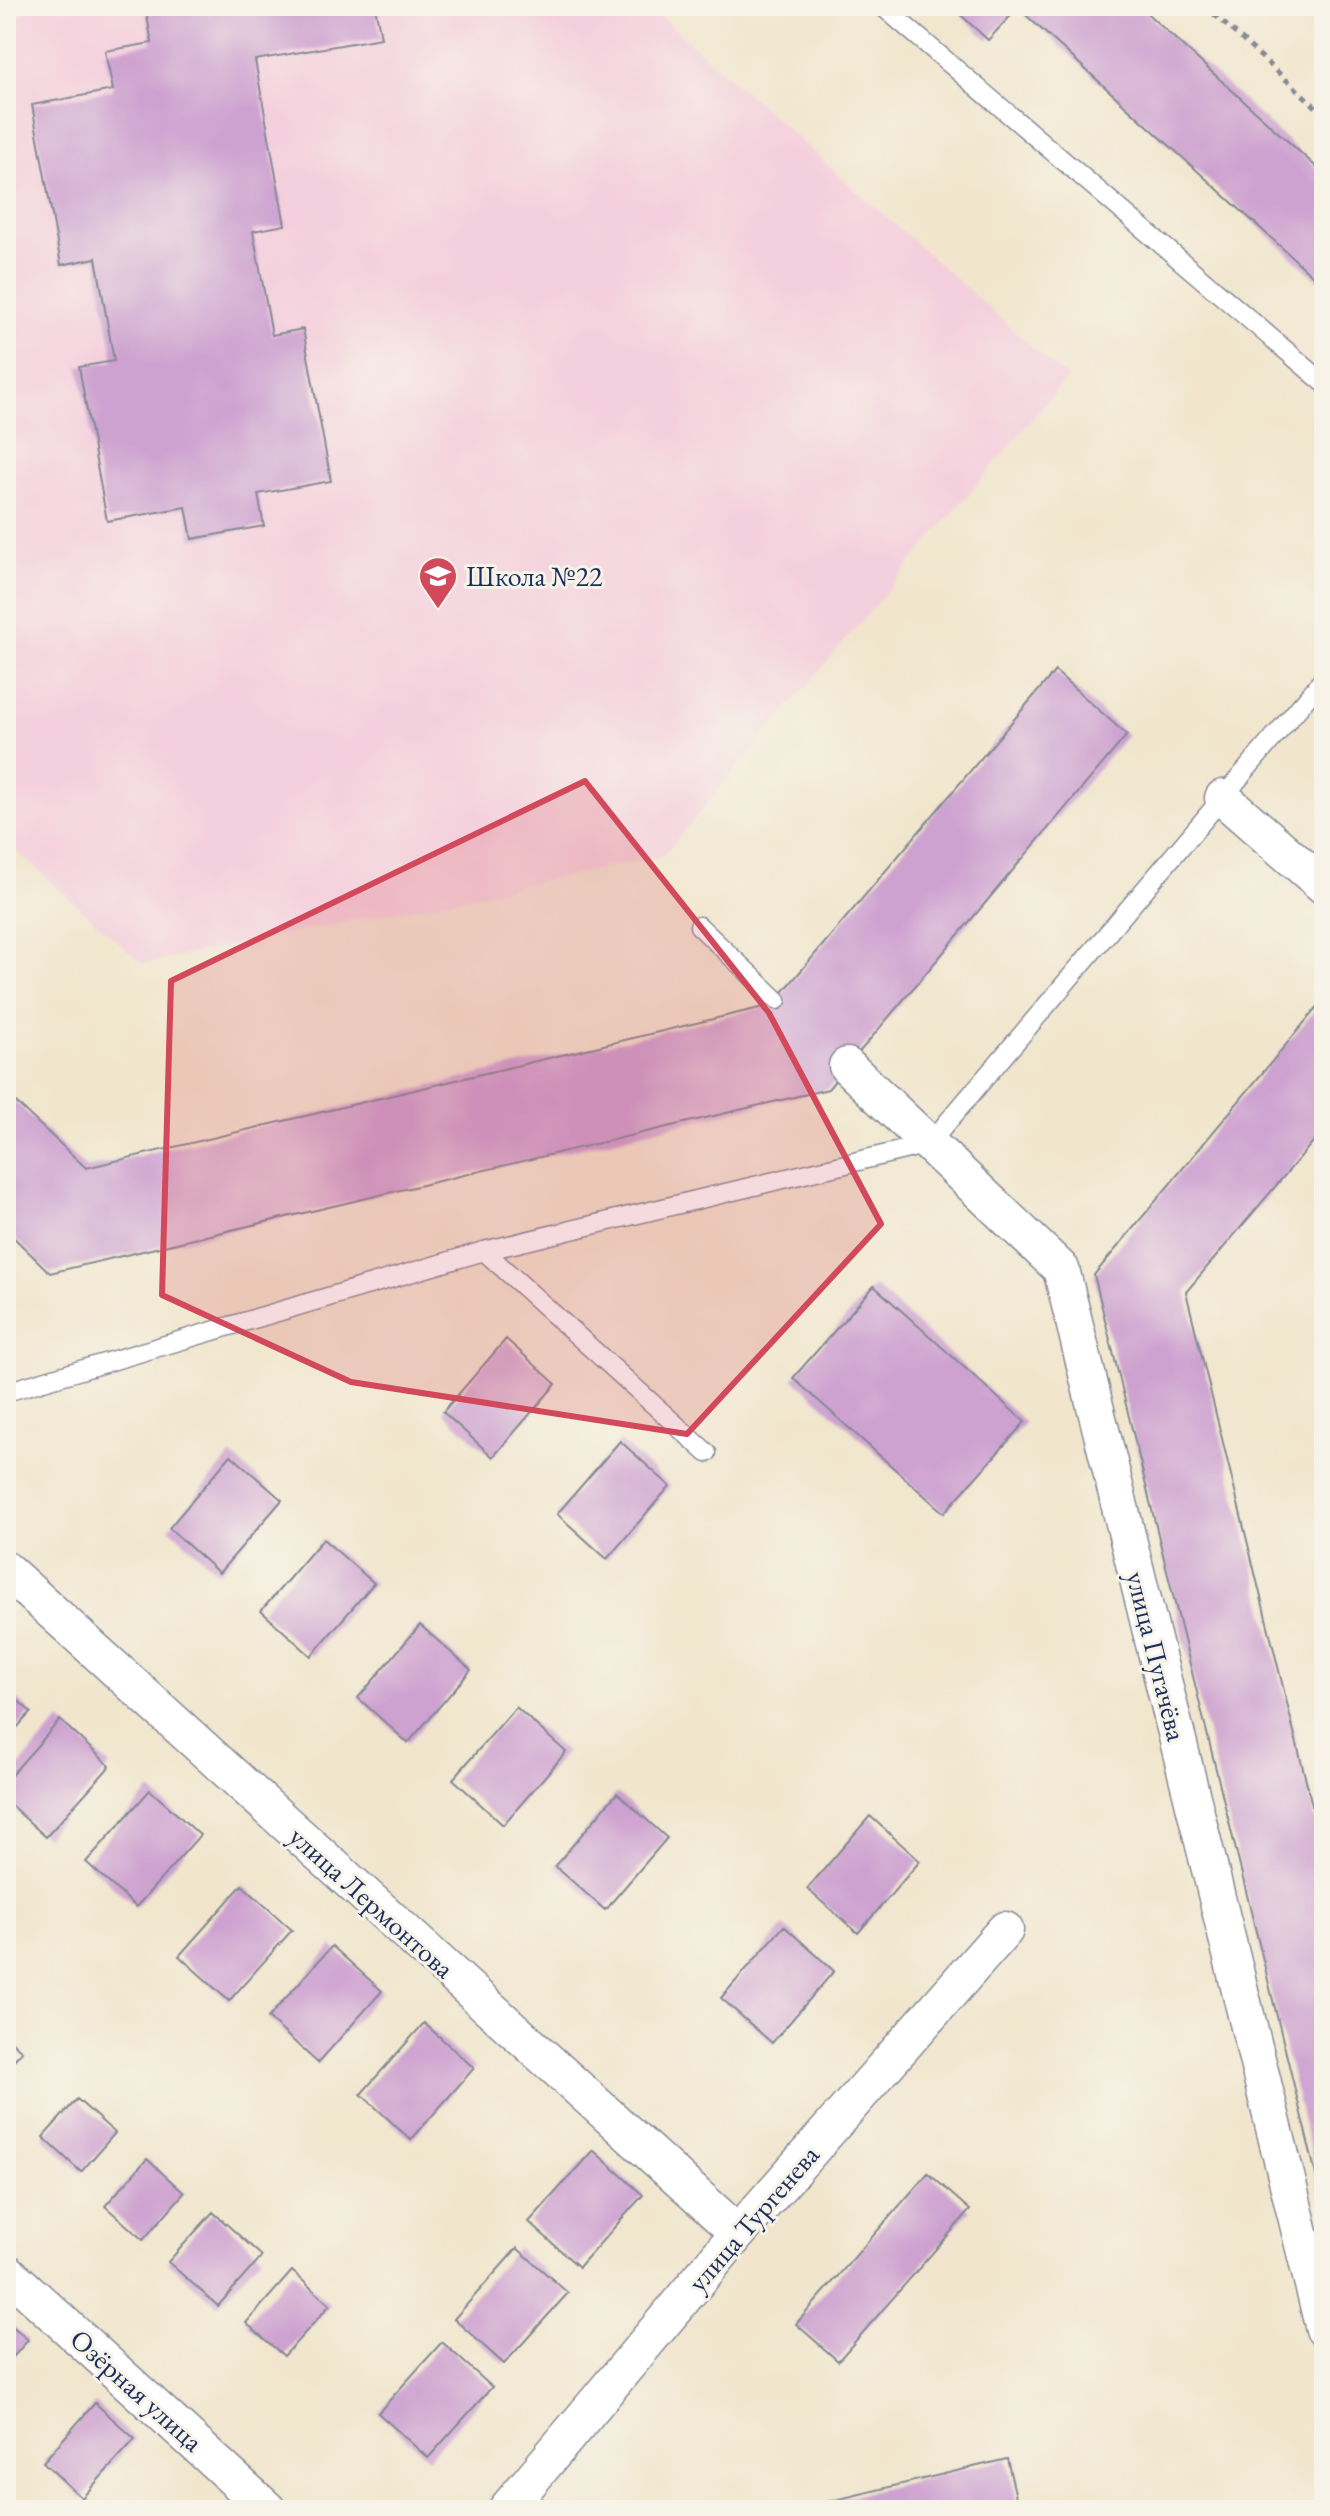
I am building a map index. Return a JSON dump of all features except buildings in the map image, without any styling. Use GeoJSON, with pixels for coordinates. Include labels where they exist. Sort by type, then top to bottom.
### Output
{"type":"FeatureCollection","features":[{"type":"Feature","properties":{"kind":"street"},"geometry":{"type":"LineString","coordinates":[[1223,798],[1324,886]]}},
{"type":"Feature","properties":{"kind":"street","name":"улица Пугачёва"},"geometry":{"type":"LineString","coordinates":[[847,1066],[1061,1269],[1324,2329]]}},
{"type":"Feature","properties":{"kind":"street","name":"улица Лермонтова"},"geometry":{"type":"LineString","coordinates":[[6,1570],[738,2233]]}},
{"type":"Feature","properties":{"kind":"street","name":"улица Тургенева"},"geometry":{"type":"LineString","coordinates":[[506,2510],[738,2233],[1005,1930]]}},
{"type":"Feature","properties":{"kind":"street","name":"Озёрная улица"},"geometry":{"type":"LineString","coordinates":[[6,2271],[268,2510]]}},
{"type":"Feature","properties":{"kind":"lane"},"geometry":{"type":"LineString","coordinates":[[882,6],[1324,383]]}},
{"type":"Feature","properties":{"kind":"lane"},"geometry":{"type":"LineString","coordinates":[[6,1392],[484,1251],[929,1144],[1324,678]]}},
{"type":"Feature","properties":{"kind":"lane"},"geometry":{"type":"LineString","coordinates":[[699,926],[777,1000]]}},
{"type":"Feature","properties":{"kind":"lane"},"geometry":{"type":"LineString","coordinates":[[484,1251],[707,1453]]}},
{"type":"Feature","properties":{"kind":"path"},"geometry":{"type":"LineString","coordinates":[[1205,6],[1324,114]]}},
{"type":"Feature","properties":{"kind":"highlighted area"},"geometry":{"type":"Polygon","coordinates":[[[585,781],[769,1013],[881,1224],[687,1434],[351,1382],[162,1295],[171,981],[585,781]]]}},
{"type":"Feature","properties":{"kind":"shaded area","name":"Школа №22"},"geometry":{"type":"Polygon","coordinates":[[[29,6],[649,6],[1067,378],[663,856],[143,964],[6,842],[6,34],[29,6]]]}},
{"type":"Feature","properties":{"kind":"place","name":"Школа №22"},"geometry":{"type":"Point","coordinates":[438,610]}}]}
